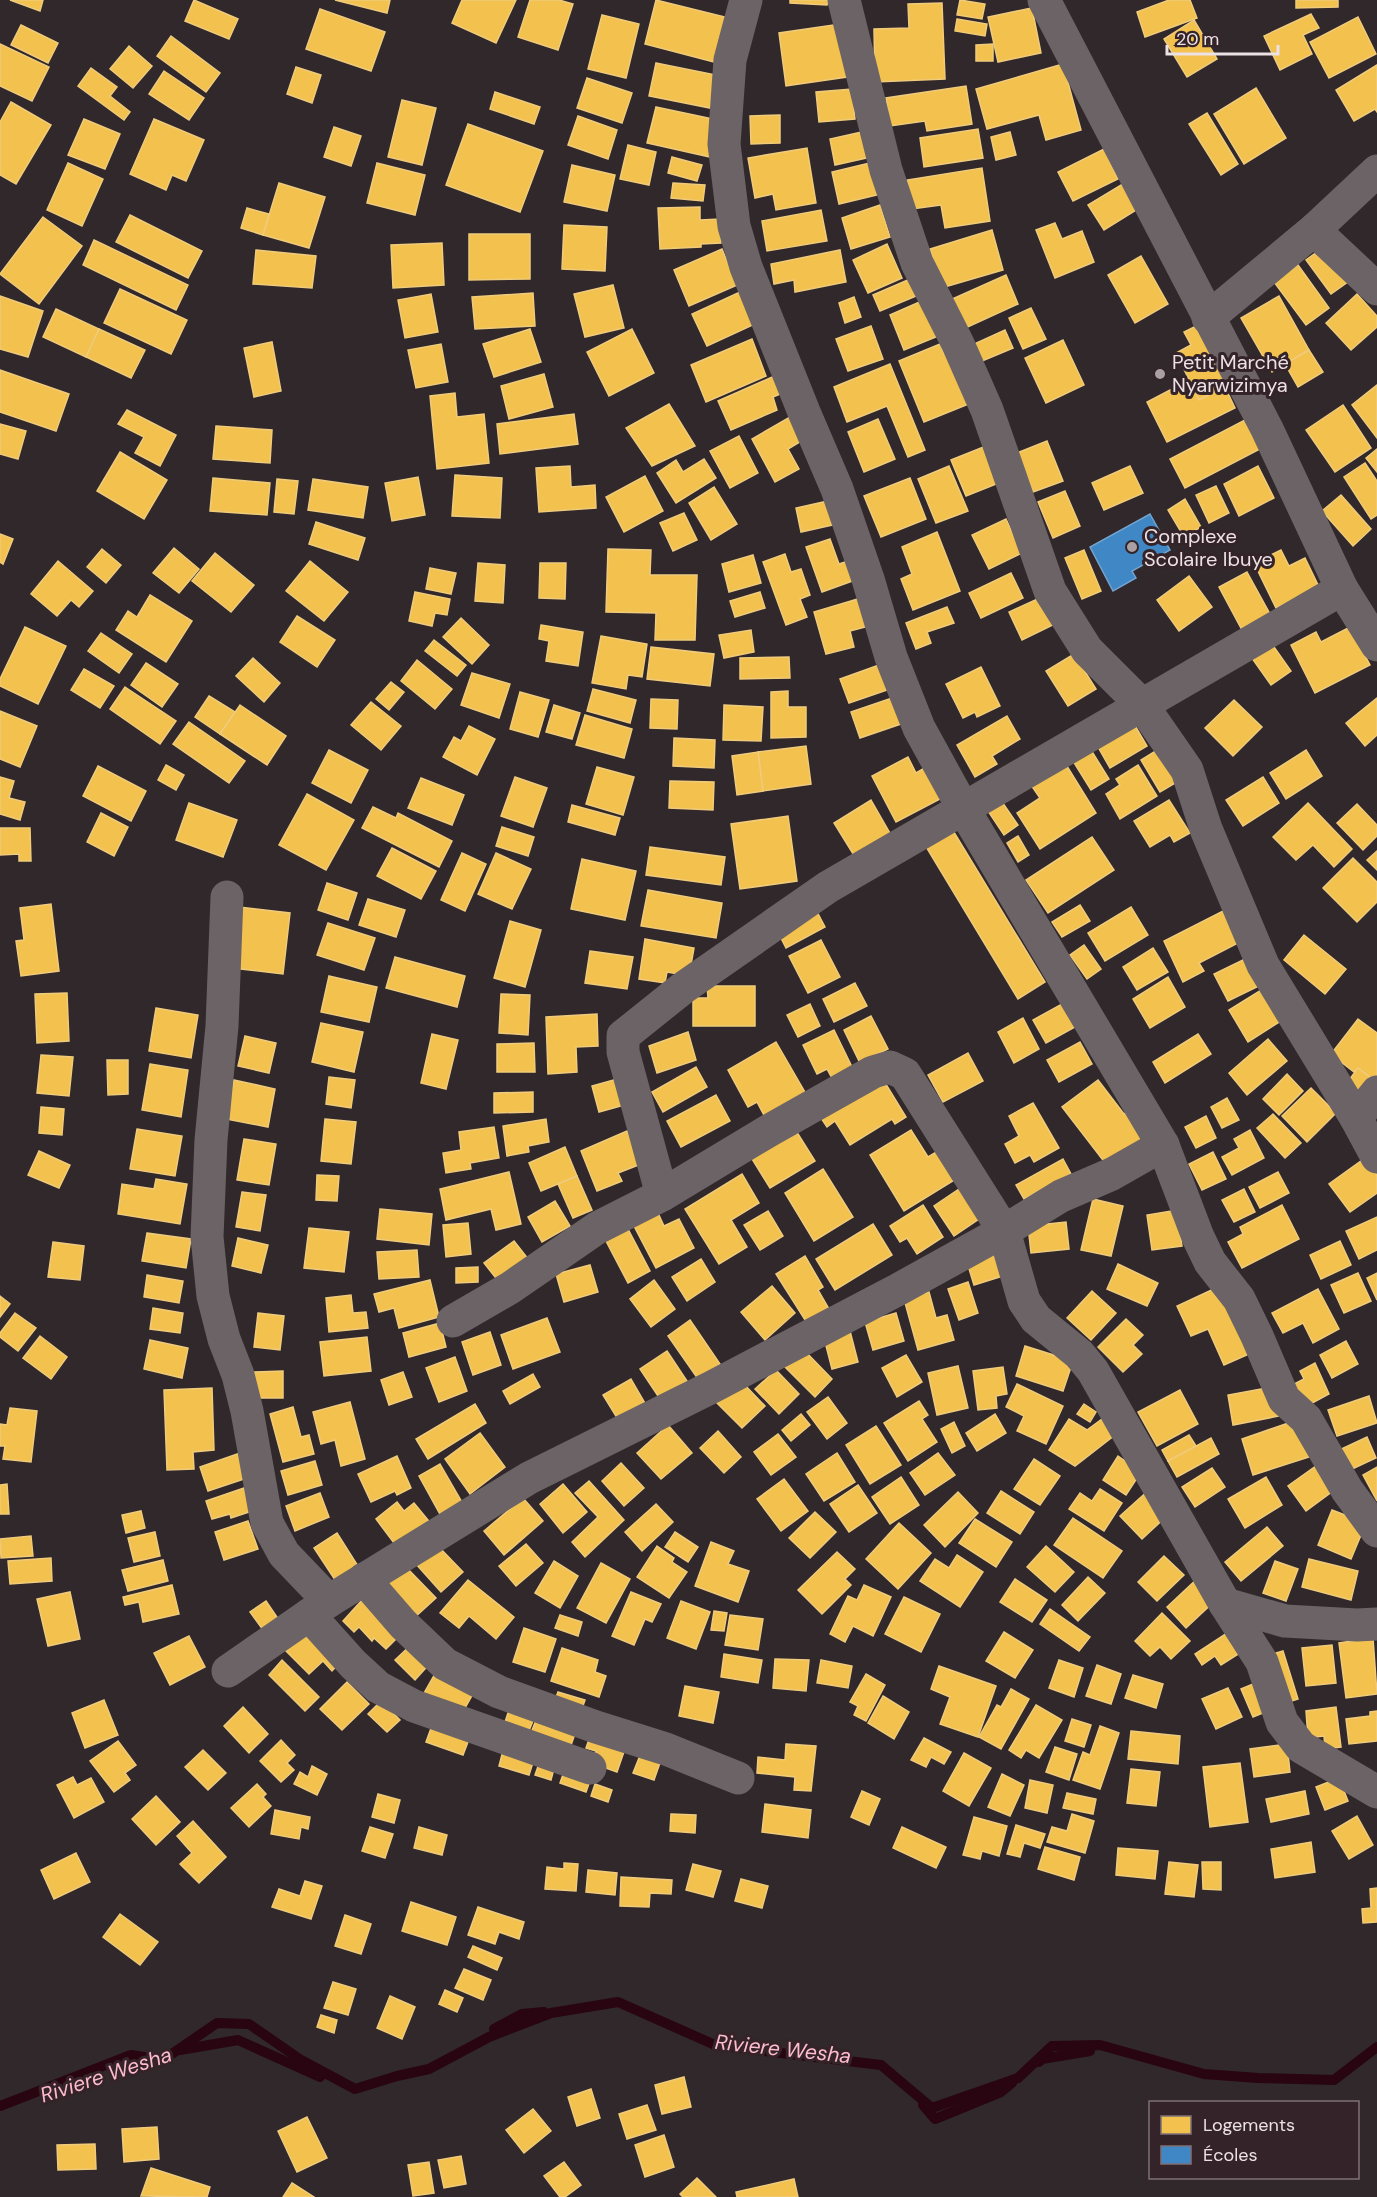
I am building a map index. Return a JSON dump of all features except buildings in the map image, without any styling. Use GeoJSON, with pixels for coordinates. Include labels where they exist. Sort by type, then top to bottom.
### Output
{"type":"FeatureCollection","features":[{"type":"Feature","properties":{"kind":"street"},"geometry":{"type":"LineString","coordinates":[[746,0],[730,60],[724,144],[734,226],[750,277],[837,489],[868,579],[891,657],[919,728],[963,808],[1163,1145],[1198,1237],[1210,1262],[1239,1299],[1284,1399],[1306,1419],[1347,1490],[1377,1531]]}},
{"type":"Feature","properties":{"kind":"street"},"geometry":{"type":"LineString","coordinates":[[844,0],[886,170],[917,263],[958,344],[987,410],[1050,591],[1087,650],[1142,705],[1187,770],[1206,829],[1263,965],[1356,1118],[1377,1157]]}},
{"type":"Feature","properties":{"kind":"street"},"geometry":{"type":"LineString","coordinates":[[1044,0],[1208,318],[1268,429],[1342,589],[1377,645]]}},
{"type":"Feature","properties":{"kind":"street"},"geometry":{"type":"LineString","coordinates":[[1208,318],[1314,230],[1377,171]]}},
{"type":"Feature","properties":{"kind":"street"},"geometry":{"type":"LineString","coordinates":[[1314,230],[1377,289]]}},
{"type":"Feature","properties":{"kind":"street"},"geometry":{"type":"LineString","coordinates":[[662,1195],[623,1052],[623,1036],[684,988],[828,887],[1342,589]]}},
{"type":"Feature","properties":{"kind":"street"},"geometry":{"type":"LineString","coordinates":[[227,897],[222,1026],[211,1140],[207,1237],[213,1296],[247,1412],[267,1523],[353,1664],[378,1687],[414,1707],[590,1768]]}},
{"type":"Feature","properties":{"kind":"street"},"geometry":{"type":"LineString","coordinates":[[453,1321],[510,1288],[597,1228],[662,1195],[873,1072],[890,1067],[905,1074],[1004,1231],[1024,1301],[1036,1319],[1079,1354],[1093,1371],[1225,1605],[1262,1662],[1282,1722],[1301,1747],[1377,1792]]}},
{"type":"Feature","properties":{"kind":"street"},"geometry":{"type":"LineString","coordinates":[[1356,1118],[1377,1092]]}},
{"type":"Feature","properties":{"kind":"street"},"geometry":{"type":"LineString","coordinates":[[228,1671],[364,1579],[529,1478],[701,1392],[898,1289],[1004,1231],[1061,1196],[1112,1174],[1163,1145]]}},
{"type":"Feature","properties":{"kind":"street"},"geometry":{"type":"LineString","coordinates":[[364,1579],[403,1624],[445,1664],[499,1692],[666,1749],[738,1778]]}},
{"type":"Feature","properties":{"kind":"street"},"geometry":{"type":"LineString","coordinates":[[1225,1605],[1285,1620],[1358,1625],[1377,1624]]}},
{"type":"Feature","properties":{"kind":"waterway","name":"Riviere Wesha"},"geometry":{"type":"LineString","coordinates":[[0,2106],[131,2055],[163,2060],[217,2023],[249,2024],[301,2060],[355,2089],[429,2069],[489,2037],[551,2013],[618,2002],[715,2045],[881,2065],[932,2108],[1018,2078],[1052,2046],[1100,2045],[1204,2074],[1334,2080],[1377,2047]]}},
{"type":"Feature","properties":{"kind":"waterway","name":"Riviere Wesha"},"geometry":{"type":"LineString","coordinates":[[494,2029],[522,2014],[544,2012]]}},
{"type":"Feature","properties":{"kind":"waterway","name":"Riviere Wesha"},"geometry":{"type":"LineString","coordinates":[[180,2050],[238,2040],[320,2077]]}},
{"type":"Feature","properties":{"kind":"waterway","name":"Riviere Wesha"},"geometry":{"type":"LineString","coordinates":[[1039,2062],[1042,2059],[1090,2051]]}},
{"type":"Feature","properties":{"kind":"waterway","name":"Riviere Wesha"},"geometry":{"type":"LineString","coordinates":[[923,2105],[935,2119],[1001,2092],[1012,2083]]}},
{"type":"Feature","properties":{"kind":"place","name":"Petit Marché Nyarwizimya"},"geometry":{"type":"Point","coordinates":[1160,374]}},
{"type":"Feature","properties":{"kind":"place","name":"Complexe Scolaire Ibuye"},"geometry":{"type":"Point","coordinates":[1132,547]}}]}
